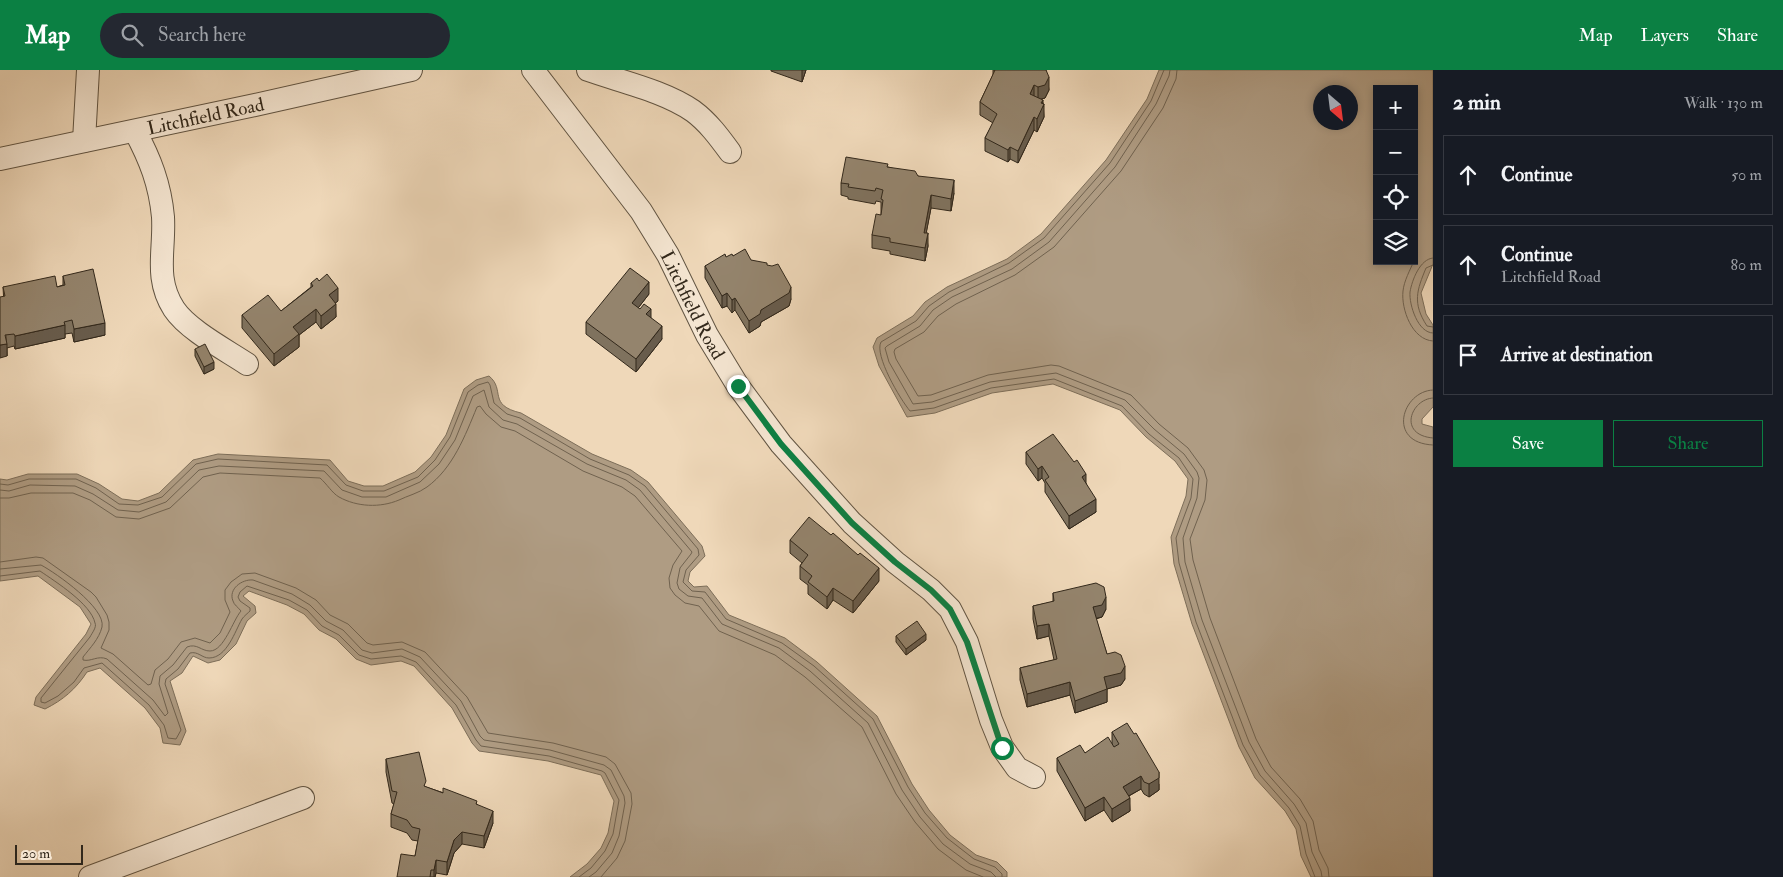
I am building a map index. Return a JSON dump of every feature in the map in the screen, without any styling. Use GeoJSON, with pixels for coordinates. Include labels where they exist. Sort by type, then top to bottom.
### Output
{"type":"FeatureCollection","features":[{"type":"Feature","properties":{"kind":"street"},"geometry":{"type":"LineString","coordinates":[[84,141],[88,70]]}},
{"type":"Feature","properties":{"kind":"street","name":"Litchfield Road"},"geometry":{"type":"LineString","coordinates":[[0,159],[411,70]]}},
{"type":"Feature","properties":{"kind":"street","name":"Litchfield Road"},"geometry":{"type":"LineString","coordinates":[[533,70],[641,211],[668,255],[717,352],[738,386],[781,444],[852,523],[895,562],[931,590],[950,609],[967,642],[1002,748],[1017,768],[1034,777]]}},
{"type":"Feature","properties":{"kind":"street"},"geometry":{"type":"LineString","coordinates":[[588,70],[670,98],[693,112],[714,130],[730,152]]}},
{"type":"Feature","properties":{"kind":"street"},"geometry":{"type":"LineString","coordinates":[[135,130],[149,158],[159,187],[163,218],[161,272],[165,292],[175,310],[189,325],[247,364]]}},
{"type":"Feature","properties":{"kind":"street"},"geometry":{"type":"LineString","coordinates":[[90,877],[303,798]]}},
{"type":"Feature","properties":{"kind":"water"},"geometry":{"type":"Polygon","coordinates":[[[1159,70],[1433,70],[1433,264],[1421,293],[1426,314],[1433,325],[1433,407],[1422,419],[1422,424],[1433,427],[1433,877],[1311,877],[1301,856],[1296,829],[1285,811],[1255,778],[1239,747],[1192,624],[1174,564],[1171,537],[1186,496],[1188,479],[1175,461],[1146,437],[1120,410],[1053,384],[992,393],[935,413],[907,417],[879,366],[873,347],[877,338],[913,316],[925,302],[947,287],[1007,259],[1041,234],[1106,160],[1147,99],[1159,70]]]}},
{"type":"Feature","properties":{"kind":"water"},"geometry":{"type":"Polygon","coordinates":[[[489,376],[494,381],[500,401],[504,406],[521,413],[592,454],[631,470],[648,482],[702,546],[705,556],[690,572],[688,581],[694,587],[707,586],[729,615],[785,638],[817,662],[877,716],[912,784],[929,810],[950,835],[976,855],[997,862],[1007,872],[1007,877],[570,877],[587,864],[601,848],[608,833],[614,801],[601,775],[548,761],[479,751],[472,743],[452,708],[414,666],[401,661],[371,665],[356,659],[336,639],[319,630],[304,614],[287,605],[249,591],[243,596],[255,606],[256,613],[247,621],[236,644],[220,660],[208,663],[193,656],[182,673],[170,681],[186,731],[180,745],[163,743],[160,728],[145,708],[100,668],[87,672],[74,689],[52,706],[45,709],[34,705],[36,697],[86,634],[91,624],[80,607],[38,576],[0,581],[0,479],[7,480],[28,474],[77,474],[99,484],[122,499],[138,501],[159,493],[193,460],[218,454],[330,460],[348,481],[364,486],[383,486],[415,472],[431,457],[446,435],[464,389],[476,380],[489,376]]]}},
{"type":"Feature","properties":{"kind":"building"},"geometry":{"type":"Polygon","coordinates":[[[995,70],[1046,70],[1049,77],[1045,85],[1038,87],[1034,85],[1030,94],[1043,100],[1041,103],[1044,104],[1037,119],[1034,117],[1018,151],[1010,147],[1008,150],[985,138],[997,114],[980,102],[995,70]]]}},
{"type":"Feature","properties":{"kind":"building"},"geometry":{"type":"Polygon","coordinates":[[[846,157],[888,164],[887,167],[915,171],[918,176],[954,180],[951,199],[931,195],[924,233],[928,233],[925,248],[890,242],[890,238],[872,235],[876,214],[881,215],[883,190],[876,188],[875,191],[848,187],[849,184],[841,183],[846,157]]]}},
{"type":"Feature","properties":{"kind":"building"},"geometry":{"type":"Polygon","coordinates":[[[745,249],[751,260],[767,263],[767,265],[772,266],[778,264],[791,287],[789,293],[761,310],[760,314],[749,321],[735,298],[732,300],[727,293],[722,296],[705,266],[725,254],[726,257],[732,254],[733,256],[745,249]]]}},
{"type":"Feature","properties":{"kind":"building"},"geometry":{"type":"Polygon","coordinates":[[[630,268],[649,282],[632,303],[640,309],[644,304],[651,309],[646,314],[662,326],[636,359],[586,322],[630,268]]]}},
{"type":"Feature","properties":{"kind":"building"},"geometry":{"type":"Polygon","coordinates":[[[93,269],[105,323],[74,329],[72,320],[64,322],[65,325],[15,336],[14,334],[5,335],[7,344],[0,345],[0,297],[5,296],[3,287],[55,276],[57,287],[65,285],[63,276],[93,269]]]}},
{"type":"Feature","properties":{"kind":"building"},"geometry":{"type":"Polygon","coordinates":[[[327,274],[338,288],[329,295],[336,304],[321,316],[316,309],[293,327],[299,334],[274,354],[242,315],[268,295],[281,311],[313,286],[311,283],[317,278],[319,281],[327,274]]]}},
{"type":"Feature","properties":{"kind":"building"},"geometry":{"type":"Polygon","coordinates":[[[205,344],[214,362],[204,367],[195,349],[205,344]]]}},
{"type":"Feature","properties":{"kind":"building"},"geometry":{"type":"Polygon","coordinates":[[[1053,434],[1074,462],[1077,460],[1086,474],[1082,477],[1096,499],[1069,516],[1045,480],[1049,477],[1042,466],[1038,469],[1026,452],[1053,434]]]}},
{"type":"Feature","properties":{"kind":"building"},"geometry":{"type":"Polygon","coordinates":[[[809,517],[831,535],[833,533],[858,555],[860,553],[879,568],[853,601],[833,588],[827,597],[808,582],[812,576],[800,566],[808,555],[790,540],[809,517]]]}},
{"type":"Feature","properties":{"kind":"building"},"geometry":{"type":"Polygon","coordinates":[[[1096,583],[1104,587],[1106,597],[1102,605],[1093,607],[1107,654],[1115,652],[1121,655],[1125,666],[1121,673],[1104,677],[1107,689],[1075,701],[1070,682],[1027,694],[1020,668],[1057,659],[1049,624],[1037,626],[1033,606],[1054,601],[1053,593],[1096,583]]]}},
{"type":"Feature","properties":{"kind":"building"},"geometry":{"type":"Polygon","coordinates":[[[917,621],[926,634],[906,649],[896,636],[917,621]]]}},
{"type":"Feature","properties":{"kind":"building"},"geometry":{"type":"Polygon","coordinates":[[[1127,723],[1134,734],[1136,733],[1159,772],[1159,778],[1149,784],[1144,782],[1141,776],[1123,787],[1130,798],[1112,809],[1104,797],[1085,808],[1057,758],[1080,745],[1085,753],[1108,737],[1114,747],[1119,744],[1112,732],[1127,723]]]}},
{"type":"Feature","properties":{"kind":"building"},"geometry":{"type":"Polygon","coordinates":[[[419,752],[426,781],[424,786],[443,793],[443,788],[477,801],[476,804],[493,811],[484,836],[462,832],[454,840],[447,862],[436,860],[430,877],[397,877],[401,854],[415,856],[420,829],[412,827],[407,820],[391,814],[397,792],[392,791],[386,759],[419,752]]]}},
{"type":"Feature","properties":{"kind":"route"},"geometry":{"type":"LineString","coordinates":[[738,386],[781,444],[852,523],[895,562],[931,590],[950,609],[967,642],[991,720],[1002,748]]}}]}
